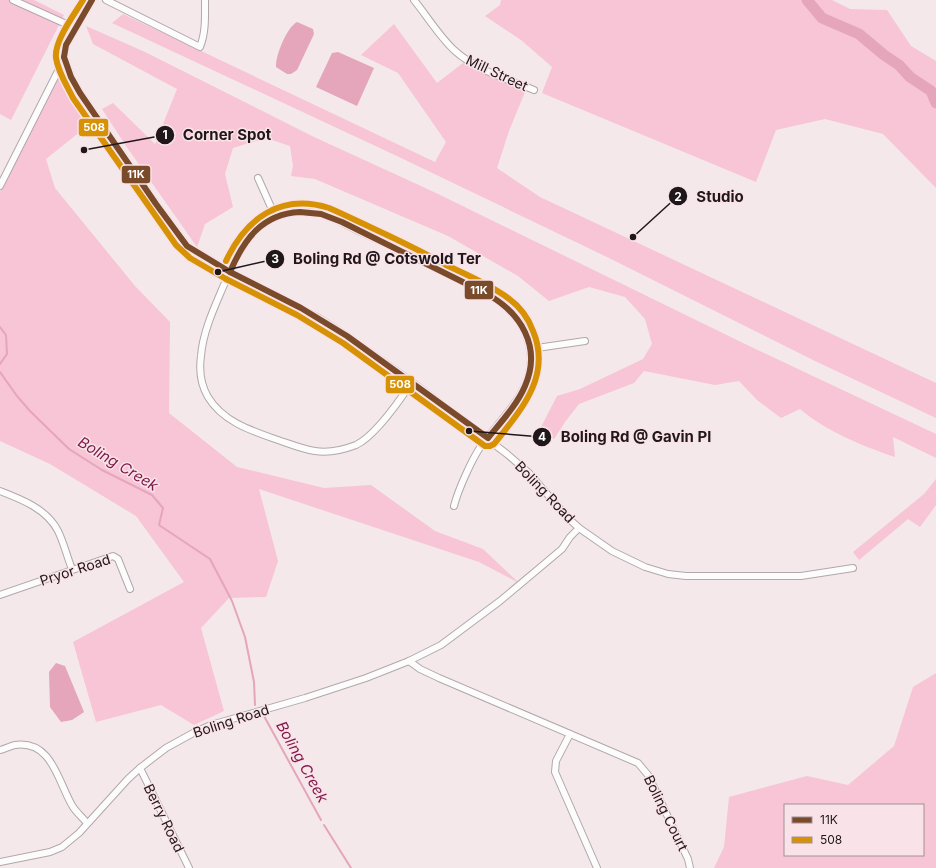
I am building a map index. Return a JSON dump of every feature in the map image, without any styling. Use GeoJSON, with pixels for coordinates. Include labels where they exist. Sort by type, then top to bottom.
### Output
{"type":"FeatureCollection","features":[{"type":"Feature","properties":{"kind":"street"},"geometry":{"type":"LineString","coordinates":[[13,0],[75,28]]}},
{"type":"Feature","properties":{"kind":"street"},"geometry":{"type":"LineString","coordinates":[[0,186],[64,57],[66,45],[75,28],[83,18],[92,0]]}},
{"type":"Feature","properties":{"kind":"street"},"geometry":{"type":"LineString","coordinates":[[106,0],[200,47],[205,31],[205,0]]}},
{"type":"Feature","properties":{"kind":"street","name":"Mill Street"},"geometry":{"type":"LineString","coordinates":[[414,0],[448,44],[458,54],[488,70],[534,90]]}},
{"type":"Feature","properties":{"kind":"street","name":"Boling Road"},"geometry":{"type":"LineString","coordinates":[[0,862],[56,850],[68,843],[140,768],[166,748],[203,728],[329,690],[409,661],[450,639],[500,601],[562,549],[579,528],[563,513],[529,473],[488,438],[412,382],[319,318],[230,272],[195,252],[182,240],[80,93],[71,77],[64,57]]}},
{"type":"Feature","properties":{"kind":"street"},"geometry":{"type":"LineString","coordinates":[[258,178],[275,216]]}},
{"type":"Feature","properties":{"kind":"street"},"geometry":{"type":"LineString","coordinates":[[412,382],[372,433],[358,444],[341,450],[323,451],[307,449],[261,434],[234,422],[219,410],[208,397],[202,383],[200,367],[201,351],[205,333],[230,272],[241,248],[249,236],[260,226],[275,216],[299,211],[321,214],[437,268],[498,301],[508,308],[520,323],[530,349],[530,370],[525,387],[479,449],[467,473],[454,506]]}},
{"type":"Feature","properties":{"kind":"street"},"geometry":{"type":"LineString","coordinates":[[530,349],[585,341]]}},
{"type":"Feature","properties":{"kind":"street"},"geometry":{"type":"LineString","coordinates":[[0,491],[36,508],[50,518],[59,532],[72,569]]}},
{"type":"Feature","properties":{"kind":"street"},"geometry":{"type":"LineString","coordinates":[[579,528],[623,558],[645,567],[678,576],[801,576],[853,568]]}},
{"type":"Feature","properties":{"kind":"street","name":"Pryor Road"},"geometry":{"type":"LineString","coordinates":[[0,596],[72,569],[107,557],[115,556],[118,559],[130,589]]}},
{"type":"Feature","properties":{"kind":"street","name":"Boling Court"},"geometry":{"type":"LineString","coordinates":[[409,661],[420,669],[439,678],[632,760],[642,766],[648,775],[688,858],[690,868]]}},
{"type":"Feature","properties":{"kind":"street"},"geometry":{"type":"LineString","coordinates":[[570,734],[556,761],[555,772],[597,868]]}},
{"type":"Feature","properties":{"kind":"street"},"geometry":{"type":"LineString","coordinates":[[0,750],[14,745],[28,746],[42,752],[53,764],[73,807],[87,823]]}},
{"type":"Feature","properties":{"kind":"street","name":"Berry Road"},"geometry":{"type":"LineString","coordinates":[[140,768],[189,868]]}},
{"type":"Feature","properties":{"kind":"shaded area"},"geometry":{"type":"Polygon","coordinates":[[[0,0],[34,0],[64,15],[11,120],[0,114],[0,0]]]}},
{"type":"Feature","properties":{"kind":"shaded area"},"geometry":{"type":"Polygon","coordinates":[[[501,0],[832,0],[850,9],[887,10],[911,46],[936,61],[936,188],[883,134],[825,119],[776,130],[756,182],[542,93],[552,67],[521,40],[485,16],[500,5],[501,0]]]}},
{"type":"Feature","properties":{"kind":"shaded area"},"geometry":{"type":"Polygon","coordinates":[[[123,14],[435,162],[446,142],[398,73],[361,55],[394,24],[437,83],[463,63],[527,87],[509,131],[497,168],[540,197],[936,383],[936,418],[813,360],[607,257],[399,157],[112,23],[123,14]]]}},
{"type":"Feature","properties":{"kind":"shaded area"},"geometry":{"type":"Polygon","coordinates":[[[297,22],[313,29],[314,34],[297,70],[291,74],[287,74],[276,67],[277,56],[289,30],[297,22]]]}},
{"type":"Feature","properties":{"kind":"shaded area"},"geometry":{"type":"Polygon","coordinates":[[[86,26],[145,52],[314,137],[434,192],[743,343],[936,434],[936,458],[893,437],[895,457],[883,453],[857,443],[833,431],[800,409],[781,418],[757,400],[739,381],[715,385],[644,371],[634,383],[579,404],[554,439],[540,429],[557,396],[580,389],[643,359],[652,344],[645,319],[625,297],[589,287],[549,301],[518,276],[448,236],[315,179],[291,176],[293,166],[290,146],[266,138],[233,148],[225,174],[233,207],[205,224],[197,247],[126,146],[102,109],[113,103],[155,144],[177,89],[93,44],[86,26]]]}},
{"type":"Feature","properties":{"kind":"shaded area"},"geometry":{"type":"Polygon","coordinates":[[[338,52],[374,68],[357,106],[316,87],[332,53],[338,52]]]}},
{"type":"Feature","properties":{"kind":"shaded area"},"geometry":{"type":"Polygon","coordinates":[[[61,69],[91,123],[46,159],[55,188],[135,286],[170,322],[169,413],[237,467],[324,488],[371,485],[435,531],[483,549],[519,583],[479,562],[259,489],[278,561],[266,597],[229,598],[201,628],[224,711],[194,725],[161,705],[96,722],[73,642],[184,582],[136,516],[50,464],[0,441],[0,192],[61,69]]]}},
{"type":"Feature","properties":{"kind":"shaded area"},"geometry":{"type":"Polygon","coordinates":[[[936,479],[936,505],[920,527],[908,519],[859,560],[853,552],[924,494],[936,479]]]}},
{"type":"Feature","properties":{"kind":"shaded area"},"geometry":{"type":"Polygon","coordinates":[[[56,663],[65,666],[84,712],[72,720],[61,722],[50,707],[49,672],[56,663]]]}},
{"type":"Feature","properties":{"kind":"shaded area"},"geometry":{"type":"Polygon","coordinates":[[[936,673],[936,868],[714,868],[724,847],[729,797],[807,776],[848,785],[894,746],[913,687],[936,673]]]}},
{"type":"Feature","properties":{"kind":"waterway"},"geometry":{"type":"LineString","coordinates":[[807,0],[822,18],[859,34],[884,55],[899,65],[910,77],[931,91],[936,103]]}},
{"type":"Feature","properties":{"kind":"waterway","name":"Boling Creek"},"geometry":{"type":"LineString","coordinates":[[0,327],[6,335],[7,354],[0,364]]}},
{"type":"Feature","properties":{"kind":"waterway","name":"Boling Creek"},"geometry":{"type":"LineString","coordinates":[[0,372],[30,411],[69,449],[102,470],[152,495],[163,508],[159,525],[210,559],[232,601],[245,637],[254,682],[255,705]]}},
{"type":"Feature","properties":{"kind":"waterway","name":"Boling Creek"},"geometry":{"type":"LineString","coordinates":[[264,716],[321,820]]}},
{"type":"Feature","properties":{"kind":"waterway","name":"Boling Creek"},"geometry":{"type":"LineString","coordinates":[[324,825],[351,868]]}},
{"type":"Feature","properties":{"kind":"transit line","name":"508"},"geometry":{"type":"LineString","coordinates":[[83,0],[65,28],[56,51],[57,63],[73,98],[176,245],[190,258],[226,279]]}},
{"type":"Feature","properties":{"kind":"transit line","name":"11K"},"geometry":{"type":"LineString","coordinates":[[64,57],[66,45],[92,0]]}},
{"type":"Feature","properties":{"kind":"transit line","name":"11K"},"geometry":{"type":"LineString","coordinates":[[64,57],[71,77],[80,93],[156,204],[187,246],[230,272]]}},
{"type":"Feature","properties":{"kind":"transit line","name":"508"},"geometry":{"type":"LineString","coordinates":[[226,261],[244,232],[255,221],[267,213],[281,207],[295,204],[312,204],[329,208],[478,280],[512,301],[526,317],[533,331],[538,347],[539,363],[536,378],[531,392],[514,418],[494,444],[485,446],[343,343],[297,315],[226,279]]}},
{"type":"Feature","properties":{"kind":"transit line","name":"11K"},"geometry":{"type":"LineString","coordinates":[[300,212],[321,214],[342,222],[487,294],[510,311],[525,332],[531,358],[530,372],[518,400],[488,438],[347,336],[301,308],[230,272],[235,260],[248,239],[256,230],[275,218],[300,212]]}},
{"type":"Feature","properties":{"kind":"place","name":"Corner Spot"},"geometry":{"type":"Point","coordinates":[84,150]}},
{"type":"Feature","properties":{"kind":"place","name":"Studio"},"geometry":{"type":"Point","coordinates":[633,237]}},
{"type":"Feature","properties":{"kind":"place","name":"Boling Rd @ Cotswold Ter"},"geometry":{"type":"Point","coordinates":[218,272]}},
{"type":"Feature","properties":{"kind":"place","name":"Boling Rd @ Gavin Pl"},"geometry":{"type":"Point","coordinates":[469,431]}}]}
